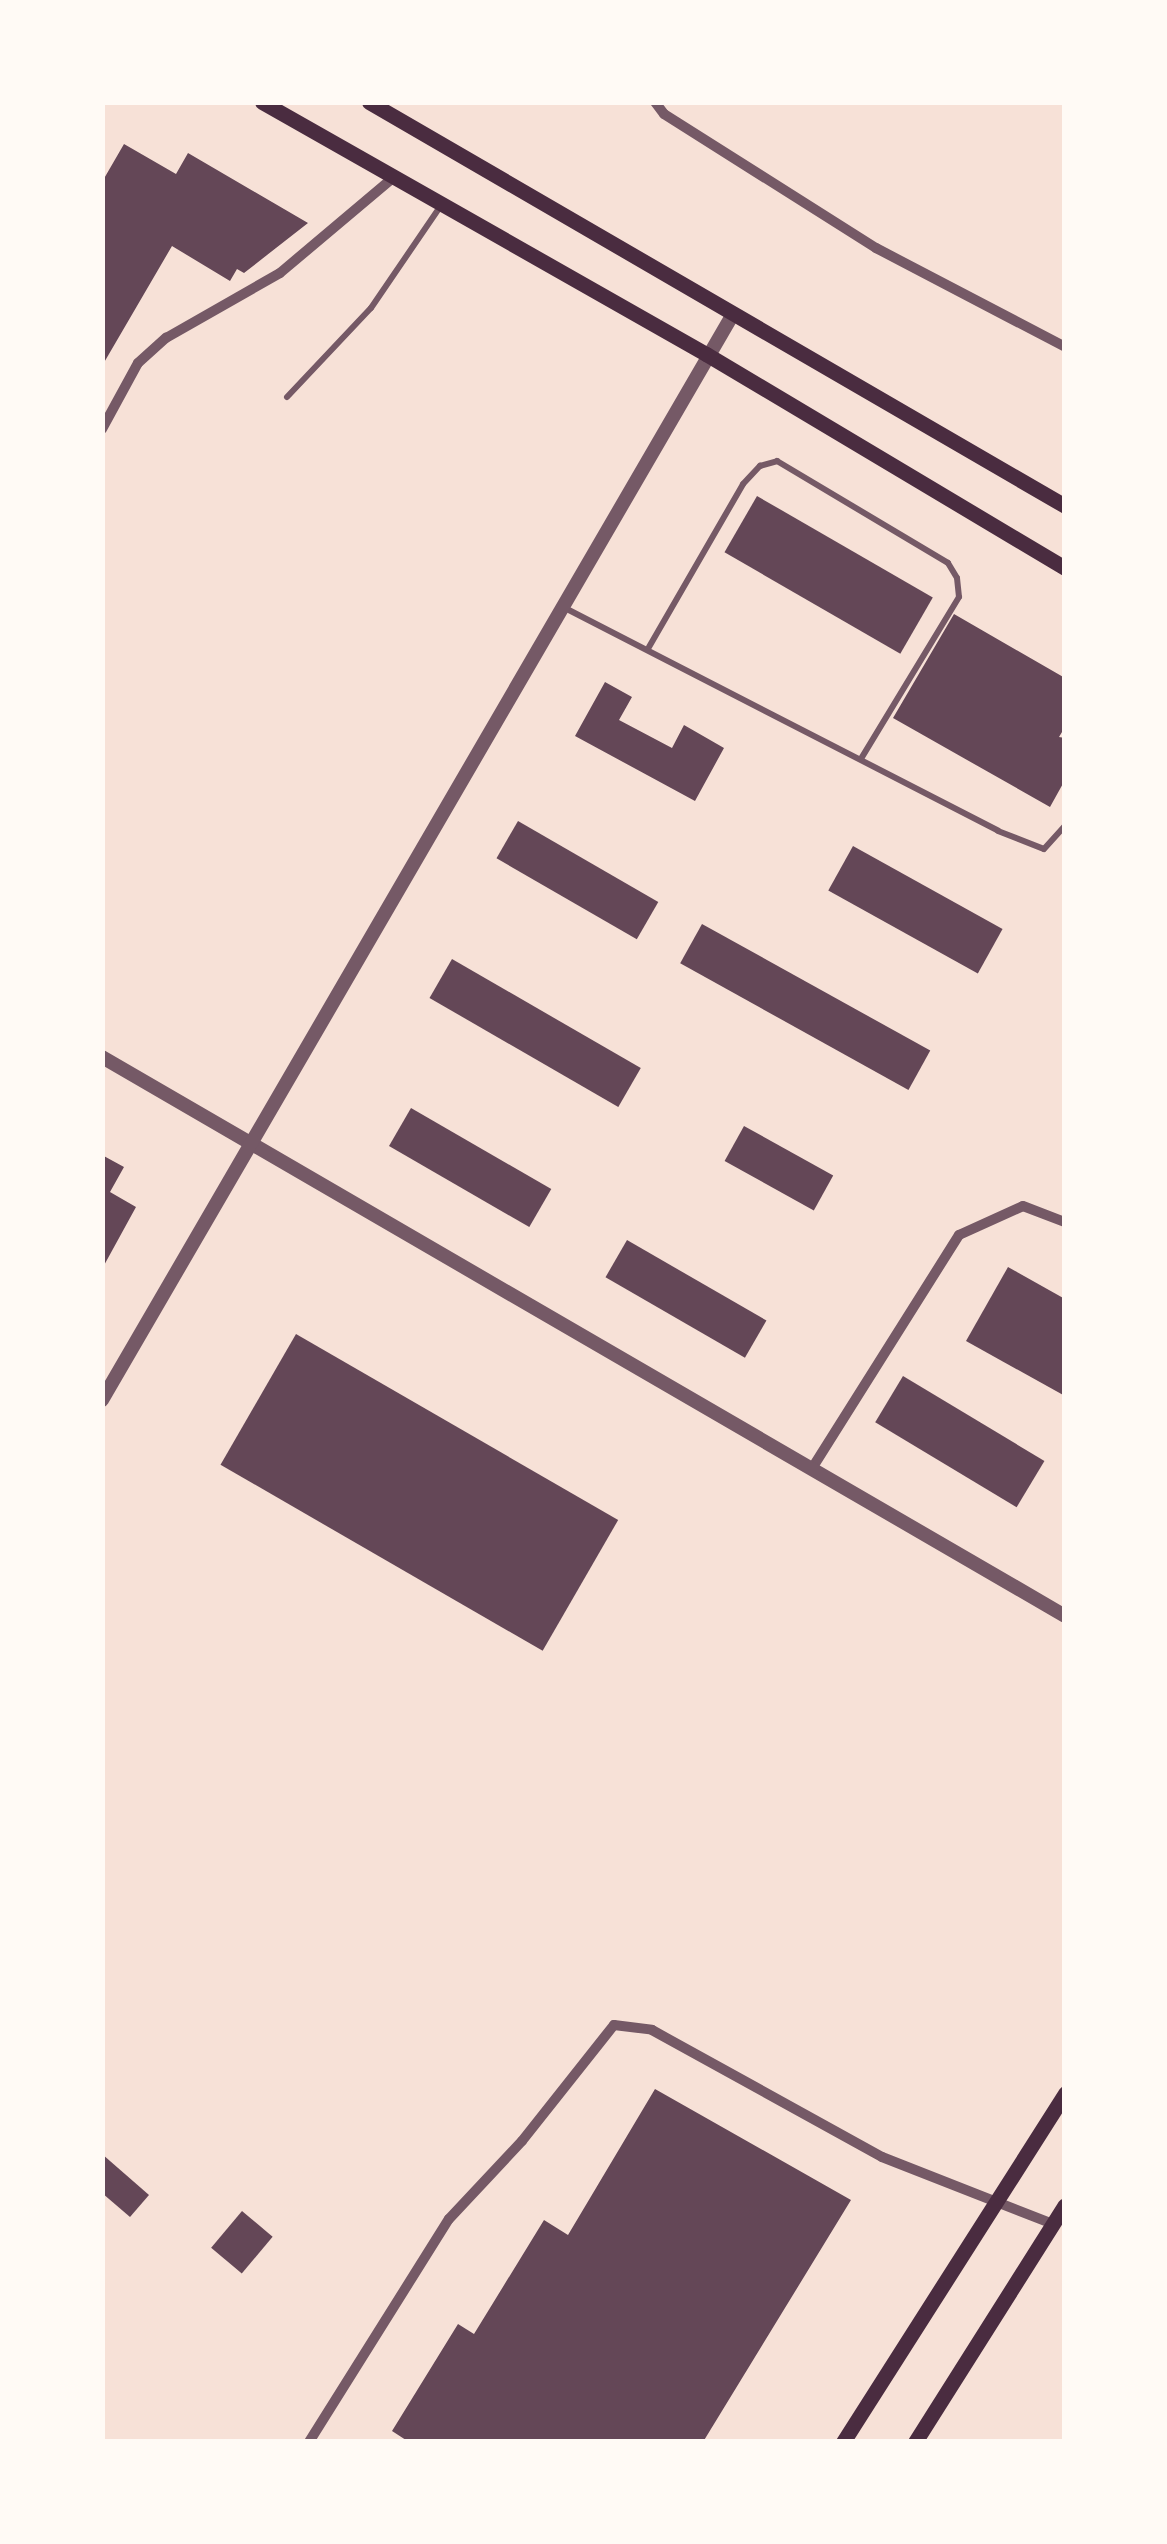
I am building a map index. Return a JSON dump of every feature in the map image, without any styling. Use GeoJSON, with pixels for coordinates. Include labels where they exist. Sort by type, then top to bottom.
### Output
{"type":"FeatureCollection","features":[{"type":"Feature","properties":{"kind":"main road"},"geometry":{"type":"LineString","coordinates":[[262,102],[706,354],[1065,568]]}},
{"type":"Feature","properties":{"kind":"main road"},"geometry":{"type":"LineString","coordinates":[[369,102],[1065,506]]}},
{"type":"Feature","properties":{"kind":"main road"},"geometry":{"type":"LineString","coordinates":[[843,2442],[1065,2093]]}},
{"type":"Feature","properties":{"kind":"main road"},"geometry":{"type":"LineString","coordinates":[[915,2442],[1065,2205]]}},
{"type":"Feature","properties":{"kind":"street"},"geometry":{"type":"LineString","coordinates":[[655,102],[664,114],[876,248],[1065,347]]}},
{"type":"Feature","properties":{"kind":"street"},"geometry":{"type":"LineString","coordinates":[[102,429],[138,363],[166,338],[280,273],[393,178]]}},
{"type":"Feature","properties":{"kind":"street"},"geometry":{"type":"LineString","coordinates":[[102,1400],[254,1146],[733,314]]}},
{"type":"Feature","properties":{"kind":"street"},"geometry":{"type":"LineString","coordinates":[[102,1057],[1065,1616]]}},
{"type":"Feature","properties":{"kind":"street"},"geometry":{"type":"LineString","coordinates":[[811,1469],[959,1235],[1022,1206],[1065,1222]]}},
{"type":"Feature","properties":{"kind":"street"},"geometry":{"type":"LineString","coordinates":[[309,2442],[449,2219],[522,2141],[614,2025],[652,2030],[882,2157],[1053,2224]]}},
{"type":"Feature","properties":{"kind":"lane"},"geometry":{"type":"LineString","coordinates":[[287,397],[371,308],[442,204]]}},
{"type":"Feature","properties":{"kind":"lane"},"geometry":{"type":"LineString","coordinates":[[649,646],[743,484],[760,466],[777,460],[949,563],[957,578],[959,597],[861,759]]}},
{"type":"Feature","properties":{"kind":"lane"},"geometry":{"type":"LineString","coordinates":[[563,607],[649,646],[962,814],[1045,849],[1065,826]]}},
{"type":"Feature","properties":{"kind":"building"},"geometry":{"type":"Polygon","coordinates":[[[124,144],[176,174],[188,153],[308,223],[244,273],[237,269],[230,281],[172,246],[102,366],[102,182],[124,144]]]}},
{"type":"Feature","properties":{"kind":"building"},"geometry":{"type":"Polygon","coordinates":[[[757,496],[933,598],[900,654],[724,552],[757,496]]]}},
{"type":"Feature","properties":{"kind":"building"},"geometry":{"type":"Polygon","coordinates":[[[954,614],[1065,678],[1065,727],[1059,737],[1065,738],[1065,780],[1050,807],[893,718],[954,614]]]}},
{"type":"Feature","properties":{"kind":"building"},"geometry":{"type":"Polygon","coordinates":[[[605,682],[632,697],[619,720],[672,748],[684,725],[724,748],[695,801],[575,736],[605,682]]]}},
{"type":"Feature","properties":{"kind":"building"},"geometry":{"type":"Polygon","coordinates":[[[518,821],[658,902],[637,939],[496,858],[518,821]]]}},
{"type":"Feature","properties":{"kind":"building"},"geometry":{"type":"Polygon","coordinates":[[[853,846],[1003,929],[978,974],[828,891],[853,846]]]}},
{"type":"Feature","properties":{"kind":"building"},"geometry":{"type":"Polygon","coordinates":[[[702,924],[930,1051],[908,1090],[680,963],[702,924]]]}},
{"type":"Feature","properties":{"kind":"building"},"geometry":{"type":"Polygon","coordinates":[[[452,959],[641,1068],[618,1107],[430,998],[452,959]]]}},
{"type":"Feature","properties":{"kind":"building"},"geometry":{"type":"Polygon","coordinates":[[[411,1108],[551,1189],[529,1227],[389,1146],[411,1108]]]}},
{"type":"Feature","properties":{"kind":"building"},"geometry":{"type":"Polygon","coordinates":[[[744,1126],[833,1175],[814,1210],[725,1161],[744,1126]]]}},
{"type":"Feature","properties":{"kind":"building"},"geometry":{"type":"Polygon","coordinates":[[[102,1155],[124,1167],[110,1192],[136,1207],[102,1269],[102,1155]]]}},
{"type":"Feature","properties":{"kind":"building"},"geometry":{"type":"Polygon","coordinates":[[[627,1240],[766,1320],[745,1358],[606,1277],[627,1240]]]}},
{"type":"Feature","properties":{"kind":"building"},"geometry":{"type":"Polygon","coordinates":[[[1008,1267],[1065,1299],[1065,1396],[966,1341],[1008,1267]]]}},
{"type":"Feature","properties":{"kind":"building"},"geometry":{"type":"Polygon","coordinates":[[[296,1334],[618,1520],[543,1651],[221,1465],[296,1334]]]}},
{"type":"Feature","properties":{"kind":"building"},"geometry":{"type":"Polygon","coordinates":[[[903,1376],[1044,1461],[1017,1507],[875,1422],[903,1376]]]}},
{"type":"Feature","properties":{"kind":"building"},"geometry":{"type":"Polygon","coordinates":[[[655,2089],[851,2200],[703,2442],[409,2442],[392,2431],[458,2324],[474,2334],[544,2220],[568,2235],[655,2089]]]}},
{"type":"Feature","properties":{"kind":"building"},"geometry":{"type":"Polygon","coordinates":[[[102,2154],[149,2195],[130,2217],[102,2193],[102,2154]]]}},
{"type":"Feature","properties":{"kind":"building"},"geometry":{"type":"Polygon","coordinates":[[[242,2211],[273,2237],[242,2273],[211,2248],[242,2211]]]}}]}
